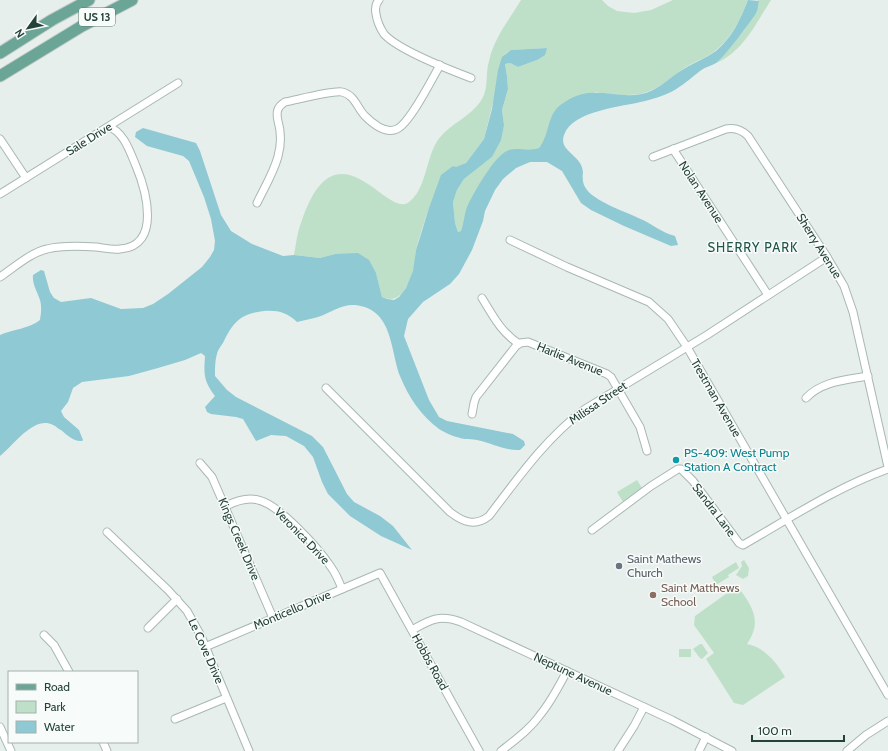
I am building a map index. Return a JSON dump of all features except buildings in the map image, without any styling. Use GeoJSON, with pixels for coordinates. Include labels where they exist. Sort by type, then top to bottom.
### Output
{"type":"FeatureCollection","features":[{"type":"Feature","properties":{"kind":"main road","name":"US 13"},"geometry":{"type":"LineString","coordinates":[[0,53],[52,20],[89,0]]}},
{"type":"Feature","properties":{"kind":"main road","name":"US 13"},"geometry":{"type":"LineString","coordinates":[[0,76],[69,33],[132,0]]}},
{"type":"Feature","properties":{"kind":"street"},"geometry":{"type":"LineString","coordinates":[[379,0],[376,7],[376,16],[385,35],[392,41],[440,65],[472,78]]}},
{"type":"Feature","properties":{"kind":"street"},"geometry":{"type":"LineString","coordinates":[[257,203],[280,152],[282,137],[277,115],[281,104],[332,92],[343,92],[354,100],[364,115],[374,123],[388,130],[398,128],[402,126],[428,87],[440,65]]}},
{"type":"Feature","properties":{"kind":"street","name":"Sale Drive"},"geometry":{"type":"LineString","coordinates":[[0,194],[109,128],[178,83]]}},
{"type":"Feature","properties":{"kind":"street"},"geometry":{"type":"LineString","coordinates":[[0,277],[36,254],[47,249],[70,247],[122,249],[135,245],[144,237],[148,219],[142,183],[137,168],[123,139],[118,132],[109,128]]}},
{"type":"Feature","properties":{"kind":"street","name":"Sherry Avenue"},"geometry":{"type":"LineString","coordinates":[[653,157],[726,129],[736,129],[744,132],[840,279],[849,300],[868,376],[888,468]]}},
{"type":"Feature","properties":{"kind":"street"},"geometry":{"type":"LineString","coordinates":[[0,139],[26,178]]}},
{"type":"Feature","properties":{"kind":"street","name":"Nolan Avenue"},"geometry":{"type":"LineString","coordinates":[[673,149],[768,295]]}},
{"type":"Feature","properties":{"kind":"street","name":"Trestman Avenue"},"geometry":{"type":"LineString","coordinates":[[510,240],[567,268],[649,302],[668,319],[687,347],[888,695]]}},
{"type":"Feature","properties":{"kind":"street","name":"Milissa Street"},"geometry":{"type":"LineString","coordinates":[[326,388],[450,512],[469,523],[480,522],[489,516],[528,466],[561,429],[584,409],[687,347],[827,257]]}},
{"type":"Feature","properties":{"kind":"street"},"geometry":{"type":"LineString","coordinates":[[472,414],[476,397],[519,344],[511,339],[495,322],[482,298]]}},
{"type":"Feature","properties":{"kind":"street","name":"Harlie Avenue"},"geometry":{"type":"LineString","coordinates":[[519,344],[528,342],[607,374],[611,377],[640,427],[647,451]]}},
{"type":"Feature","properties":{"kind":"street"},"geometry":{"type":"LineString","coordinates":[[806,398],[817,389],[826,385],[868,376]]}},
{"type":"Feature","properties":{"kind":"street","name":"Kings Creek Drive"},"geometry":{"type":"LineString","coordinates":[[200,463],[212,477],[226,506],[273,618]]}},
{"type":"Feature","properties":{"kind":"street","name":"Sandra Lane"},"geometry":{"type":"LineString","coordinates":[[592,530],[651,486],[678,469],[684,470],[741,545],[743,545],[858,481],[888,468]]}},
{"type":"Feature","properties":{"kind":"street","name":"Veronica Drive"},"geometry":{"type":"LineString","coordinates":[[226,506],[249,499],[267,502],[275,507],[323,556],[337,577],[342,589]]}},
{"type":"Feature","properties":{"kind":"street","name":"Le Cove Drive"},"geometry":{"type":"LineString","coordinates":[[107,532],[177,599],[194,623],[249,751]]}},
{"type":"Feature","properties":{"kind":"street","name":"Monticello Drive"},"geometry":{"type":"LineString","coordinates":[[205,647],[380,573]]}},
{"type":"Feature","properties":{"kind":"street","name":"Hobbs Road"},"geometry":{"type":"LineString","coordinates":[[380,573],[479,751]]}},
{"type":"Feature","properties":{"kind":"street"},"geometry":{"type":"LineString","coordinates":[[148,628],[177,599]]}},
{"type":"Feature","properties":{"kind":"street"},"geometry":{"type":"LineString","coordinates":[[301,606],[304,615]]}},
{"type":"Feature","properties":{"kind":"street","name":"Neptune Avenue"},"geometry":{"type":"LineString","coordinates":[[412,630],[436,618],[450,618],[461,622],[644,707],[732,751]]}},
{"type":"Feature","properties":{"kind":"street"},"geometry":{"type":"LineString","coordinates":[[44,635],[54,645],[68,671]]}},
{"type":"Feature","properties":{"kind":"street"},"geometry":{"type":"LineString","coordinates":[[501,751],[541,714],[567,672]]}},
{"type":"Feature","properties":{"kind":"street"},"geometry":{"type":"LineString","coordinates":[[175,719],[226,698]]}},
{"type":"Feature","properties":{"kind":"street"},"geometry":{"type":"LineString","coordinates":[[618,751],[644,707]]}},
{"type":"Feature","properties":{"kind":"street"},"geometry":{"type":"LineString","coordinates":[[847,751],[866,735],[888,720]]}},
{"type":"Feature","properties":{"kind":"street"},"geometry":{"type":"LineString","coordinates":[[0,727],[3,741],[11,751]]}},
{"type":"Feature","properties":{"kind":"street"},"geometry":{"type":"LineString","coordinates":[[699,751],[706,737]]}},
{"type":"Feature","properties":{"kind":"green space"},"geometry":{"type":"Polygon","coordinates":[[[521,0],[602,0],[608,6],[617,11],[634,13],[651,10],[673,0],[748,0],[739,21],[731,34],[721,46],[711,53],[659,86],[644,93],[627,95],[595,92],[539,148],[531,151],[519,149],[465,214],[465,220],[461,231],[458,232],[455,223],[453,202],[457,190],[464,179],[492,157],[504,125],[502,110],[508,89],[505,64],[510,63],[518,67],[537,60],[547,48],[511,50],[505,54],[484,139],[466,163],[456,168],[453,166],[437,192],[431,203],[420,235],[416,250],[415,264],[409,283],[398,296],[388,299],[382,297],[376,273],[335,254],[320,258],[294,255],[300,227],[315,192],[330,177],[345,174],[360,179],[399,204],[409,202],[414,197],[422,183],[432,152],[439,138],[477,106],[482,99],[485,90],[488,66],[494,45],[502,29],[521,0]]]}},
{"type":"Feature","properties":{"kind":"green space"},"geometry":{"type":"Polygon","coordinates":[[[757,0],[771,0],[748,36],[734,52],[716,63],[747,26],[756,9],[759,1],[757,0]]]}},
{"type":"Feature","properties":{"kind":"green space"},"geometry":{"type":"Polygon","coordinates":[[[637,480],[642,488],[623,502],[617,492],[637,480]]]}},
{"type":"Feature","properties":{"kind":"green space"},"geometry":{"type":"Polygon","coordinates":[[[744,560],[749,568],[748,576],[743,579],[736,575],[742,566],[741,562],[744,560]]]}},
{"type":"Feature","properties":{"kind":"green space"},"geometry":{"type":"Polygon","coordinates":[[[736,562],[739,568],[728,575],[729,577],[716,585],[712,577],[736,562]]]}},
{"type":"Feature","properties":{"kind":"green space"},"geometry":{"type":"Polygon","coordinates":[[[737,586],[747,600],[754,614],[754,628],[752,636],[747,644],[759,648],[769,656],[785,677],[743,705],[734,703],[706,659],[714,653],[694,625],[695,616],[737,586]]]}},
{"type":"Feature","properties":{"kind":"green space"},"geometry":{"type":"Polygon","coordinates":[[[702,644],[708,653],[702,659],[693,649],[702,644]]]}},
{"type":"Feature","properties":{"kind":"green space"},"geometry":{"type":"Polygon","coordinates":[[[679,649],[691,649],[691,657],[679,657],[679,649]]]}},
{"type":"Feature","properties":{"kind":"water"},"geometry":{"type":"Polygon","coordinates":[[[748,0],[759,1],[756,13],[725,54],[716,63],[702,70],[678,88],[665,95],[599,111],[577,120],[569,127],[564,135],[564,146],[582,167],[584,184],[589,192],[603,202],[675,236],[678,245],[671,246],[591,210],[581,203],[562,171],[547,162],[530,162],[516,168],[503,179],[495,190],[485,211],[483,221],[472,250],[459,274],[450,284],[423,302],[408,319],[404,336],[429,400],[439,417],[447,421],[513,434],[524,441],[525,445],[520,450],[504,448],[483,441],[458,438],[444,432],[432,424],[411,398],[403,383],[388,332],[383,322],[377,314],[367,308],[355,305],[345,306],[318,317],[297,322],[278,311],[256,312],[239,320],[231,328],[218,352],[215,362],[215,376],[227,390],[236,397],[312,436],[323,447],[347,494],[354,502],[380,516],[393,526],[412,550],[381,536],[350,516],[328,494],[313,457],[304,446],[286,436],[271,435],[256,441],[243,419],[207,412],[205,407],[215,396],[206,381],[205,356],[201,353],[185,360],[129,376],[82,382],[73,388],[68,402],[61,411],[64,417],[79,430],[83,440],[82,441],[73,439],[53,425],[46,423],[39,424],[24,433],[0,456],[0,335],[26,327],[40,320],[41,303],[34,284],[33,275],[41,270],[44,271],[50,292],[54,298],[61,302],[91,298],[121,309],[143,308],[153,304],[168,294],[202,267],[214,250],[215,241],[211,219],[204,197],[189,161],[183,156],[147,146],[135,137],[136,132],[143,128],[196,143],[221,215],[231,231],[252,244],[283,256],[294,255],[320,258],[335,254],[358,253],[369,260],[376,273],[382,297],[394,300],[399,297],[406,288],[413,271],[416,250],[441,175],[453,166],[456,167],[466,163],[484,139],[492,109],[498,70],[502,57],[511,50],[547,48],[545,55],[537,60],[518,67],[510,63],[505,64],[508,89],[502,110],[504,125],[501,140],[492,157],[464,179],[457,190],[453,202],[455,223],[458,232],[461,231],[466,210],[470,201],[491,166],[503,153],[509,150],[531,150],[539,148],[545,138],[554,111],[560,105],[586,93],[632,95],[647,93],[656,88],[683,69],[712,54],[722,46],[735,27],[748,0]]]}},
{"type":"Feature","properties":{"kind":"place","name":"PS-409: West Pump Station A Contract"},"geometry":{"type":"Point","coordinates":[676,460]}},
{"type":"Feature","properties":{"kind":"place","name":"Saint Mathews Church"},"geometry":{"type":"Point","coordinates":[619,566]}},
{"type":"Feature","properties":{"kind":"place","name":"Saint Matthews School"},"geometry":{"type":"Point","coordinates":[653,595]}},
{"type":"Feature","properties":{"kind":"district","name":"SHERRY PARK"},"geometry":{"type":"Point","coordinates":[753,247]}}]}
